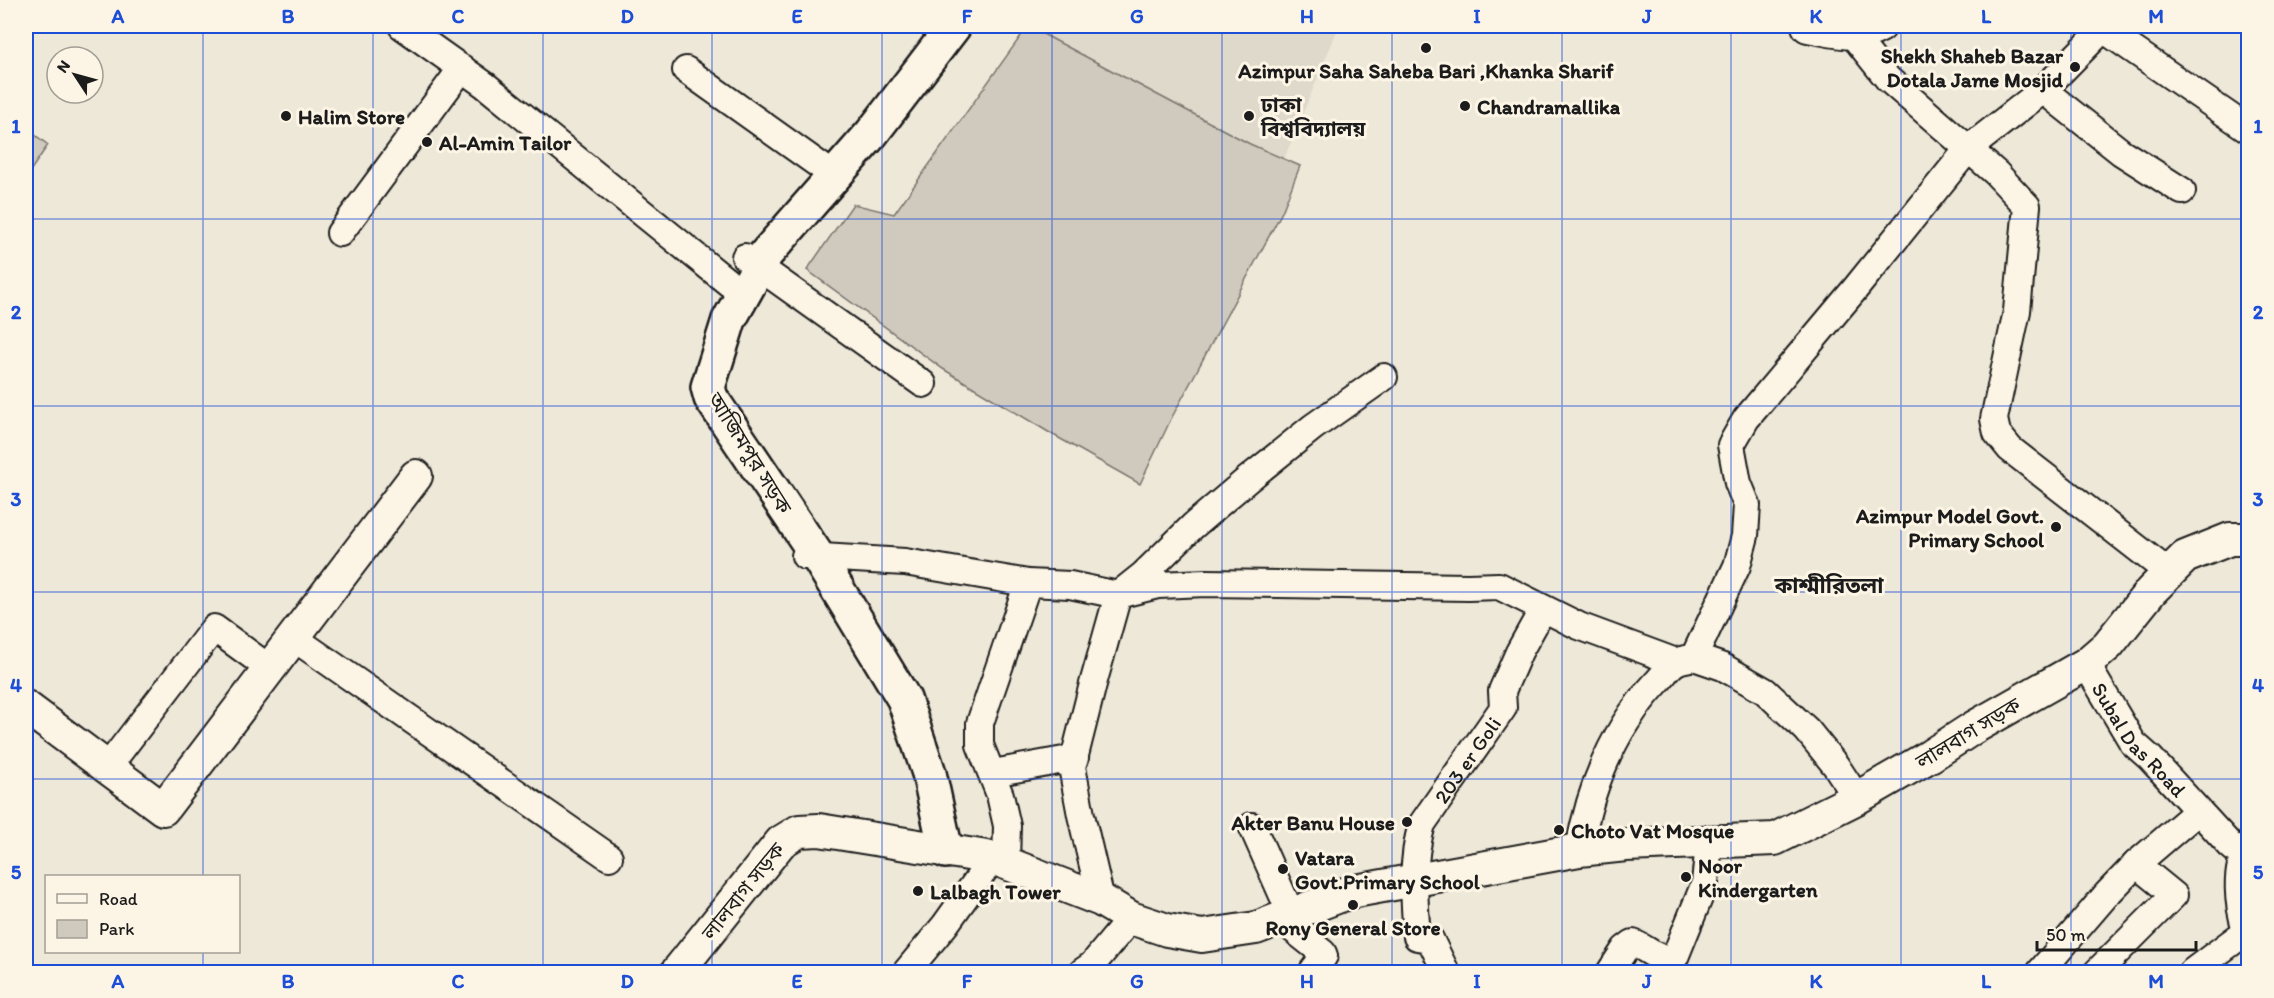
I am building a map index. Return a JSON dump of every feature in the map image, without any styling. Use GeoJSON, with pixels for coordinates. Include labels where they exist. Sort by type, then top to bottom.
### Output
{"type":"FeatureCollection","features":[{"type":"Feature","properties":{"kind":"main road","name":"আজিমপুর সড়ক"},"geometry":{"type":"LineString","coordinates":[[937,26],[862,124],[782,210],[716,312],[708,333],[695,390],[696,403],[715,434],[809,556],[886,709],[937,850]]}},
{"type":"Feature","properties":{"kind":"main road","name":"আজিমপুর সড়ক"},"geometry":{"type":"LineString","coordinates":[[745,269],[766,254],[872,133],[954,26]]}},
{"type":"Feature","properties":{"kind":"street"},"geometry":{"type":"LineString","coordinates":[[402,26],[745,269],[923,384]]}},
{"type":"Feature","properties":{"kind":"street"},"geometry":{"type":"LineString","coordinates":[[1808,26],[1866,30],[1888,80],[1996,173],[2027,206],[2017,311],[1994,419],[1997,433],[2010,449],[2168,572]]}},
{"type":"Feature","properties":{"kind":"street"},"geometry":{"type":"LineString","coordinates":[[1579,850],[1585,814],[1598,774],[1618,732],[1651,688],[1685,660],[1737,566],[1745,536],[1747,506],[1738,483],[1731,445],[1753,411],[1968,149],[2043,90],[2103,29],[2248,129]]}},
{"type":"Feature","properties":{"kind":"street"},"geometry":{"type":"LineString","coordinates":[[340,233],[462,68]]}},
{"type":"Feature","properties":{"kind":"street"},"geometry":{"type":"LineString","coordinates":[[686,70],[822,167]]}},
{"type":"Feature","properties":{"kind":"street"},"geometry":{"type":"LineString","coordinates":[[2043,90],[2121,152],[2182,191]]}},
{"type":"Feature","properties":{"kind":"street"},"geometry":{"type":"LineString","coordinates":[[1101,900],[1072,767],[1118,595],[1247,480],[1313,427],[1384,377]]}},
{"type":"Feature","properties":{"kind":"street"},"geometry":{"type":"LineString","coordinates":[[26,706],[163,809],[416,476]]}},
{"type":"Feature","properties":{"kind":"street","name":"লালবাগ সড়ক"},"geometry":{"type":"LineString","coordinates":[[677,972],[781,842],[799,831],[819,830],[1000,860],[1101,900],[1131,918],[1167,930],[1202,936],[1256,928],[1350,892],[1579,850],[1626,845],[1775,839],[1857,798],[1973,728],[2086,664],[2108,645],[2168,572],[2185,558],[2230,539],[2248,539]]}},
{"type":"Feature","properties":{"kind":"street"},"geometry":{"type":"LineString","coordinates":[[809,556],[905,562],[1028,583],[1070,585],[1118,595],[1158,585],[1206,583],[1499,586],[1579,626],[1685,660],[1723,667],[1766,691],[1807,730],[1836,766],[1857,798]]}},
{"type":"Feature","properties":{"kind":"street"},"geometry":{"type":"LineString","coordinates":[[906,972],[1000,860],[1007,826],[993,773],[981,746],[980,723],[1028,583]]}},
{"type":"Feature","properties":{"kind":"street","name":"203 er Goli"},"geometry":{"type":"LineString","coordinates":[[1446,972],[1430,939],[1417,937],[1413,882],[1415,852],[1422,824],[1503,708],[1502,690],[1519,652],[1543,609]]}},
{"type":"Feature","properties":{"kind":"street"},"geometry":{"type":"LineString","coordinates":[[107,768],[214,628],[269,668]]}},
{"type":"Feature","properties":{"kind":"street"},"geometry":{"type":"LineString","coordinates":[[294,638],[609,857]]}},
{"type":"Feature","properties":{"kind":"street","name":"Subal Das Road"},"geometry":{"type":"LineString","coordinates":[[2086,664],[2133,743],[2150,758],[2198,811],[2246,852],[2239,885],[2241,915],[2247,930],[2192,972]]}},
{"type":"Feature","properties":{"kind":"street"},"geometry":{"type":"LineString","coordinates":[[993,773],[1075,758]]}},
{"type":"Feature","properties":{"kind":"street","name":"Subal Das Road"},"geometry":{"type":"LineString","coordinates":[[2040,972],[2136,864],[2198,811]]}},
{"type":"Feature","properties":{"kind":"street"},"geometry":{"type":"LineString","coordinates":[[1252,826],[1291,914],[1288,919],[1289,926],[1324,956],[1312,972]]}},
{"type":"Feature","properties":{"kind":"street"},"geometry":{"type":"LineString","coordinates":[[1610,972],[1625,949],[1633,943],[1664,959],[1670,960],[1675,957],[1705,883],[1709,843]]}},
{"type":"Feature","properties":{"kind":"street"},"geometry":{"type":"LineString","coordinates":[[2097,972],[2174,895],[2136,864]]}},
{"type":"Feature","properties":{"kind":"street"},"geometry":{"type":"LineString","coordinates":[[1082,972],[1092,965],[1131,918]]}},
{"type":"Feature","properties":{"kind":"shaded area","name":"ঢাকা বিশ্ববিদ্যালয়"},"geometry":{"type":"Polygon","coordinates":[[[1028,26],[1339,26],[1284,159],[1250,144],[1028,26]]]}},
{"type":"Feature","properties":{"kind":"green space"},"geometry":{"type":"Polygon","coordinates":[[[1028,26],[1250,144],[1300,166],[1282,212],[1171,419],[1140,484],[943,369],[807,270],[853,204],[894,214],[1028,26]]]}},
{"type":"Feature","properties":{"kind":"green space"},"geometry":{"type":"Polygon","coordinates":[[[26,128],[48,145],[26,177],[26,128]]]}},
{"type":"Feature","properties":{"kind":"place","name":"Azimpur Saha Saheba Bari ,Khanka Sharif"},"geometry":{"type":"Point","coordinates":[1426,48]}},
{"type":"Feature","properties":{"kind":"place","name":"Shekh Shaheb Bazar Dotala Jame Mosjid"},"geometry":{"type":"Point","coordinates":[2075,67]}},
{"type":"Feature","properties":{"kind":"place","name":"Chandramallika"},"geometry":{"type":"Point","coordinates":[1465,106]}},
{"type":"Feature","properties":{"kind":"place","name":"Halim Store"},"geometry":{"type":"Point","coordinates":[286,116]}},
{"type":"Feature","properties":{"kind":"place","name":"ঢাকা বিশ্ববিদ্যালয়"},"geometry":{"type":"Point","coordinates":[1249,116]}},
{"type":"Feature","properties":{"kind":"place","name":"Al-Amin Tailor"},"geometry":{"type":"Point","coordinates":[427,142]}},
{"type":"Feature","properties":{"kind":"place","name":"Azimpur Model Govt. Primary School"},"geometry":{"type":"Point","coordinates":[2056,527]}},
{"type":"Feature","properties":{"kind":"place","name":"Akter Banu House"},"geometry":{"type":"Point","coordinates":[1407,822]}},
{"type":"Feature","properties":{"kind":"place","name":"Choto Vat Mosque"},"geometry":{"type":"Point","coordinates":[1559,830]}},
{"type":"Feature","properties":{"kind":"place","name":"Vatara Govt.Primary School"},"geometry":{"type":"Point","coordinates":[1283,869]}},
{"type":"Feature","properties":{"kind":"place","name":"Noor Kindergarten"},"geometry":{"type":"Point","coordinates":[1686,877]}},
{"type":"Feature","properties":{"kind":"place","name":"Lalbagh Tower"},"geometry":{"type":"Point","coordinates":[918,891]}},
{"type":"Feature","properties":{"kind":"place","name":"Rony General Store"},"geometry":{"type":"Point","coordinates":[1353,905]}},
{"type":"Feature","properties":{"kind":"district","name":"কাশ্মীরিতলা"},"geometry":{"type":"Point","coordinates":[1829,585]}}]}
